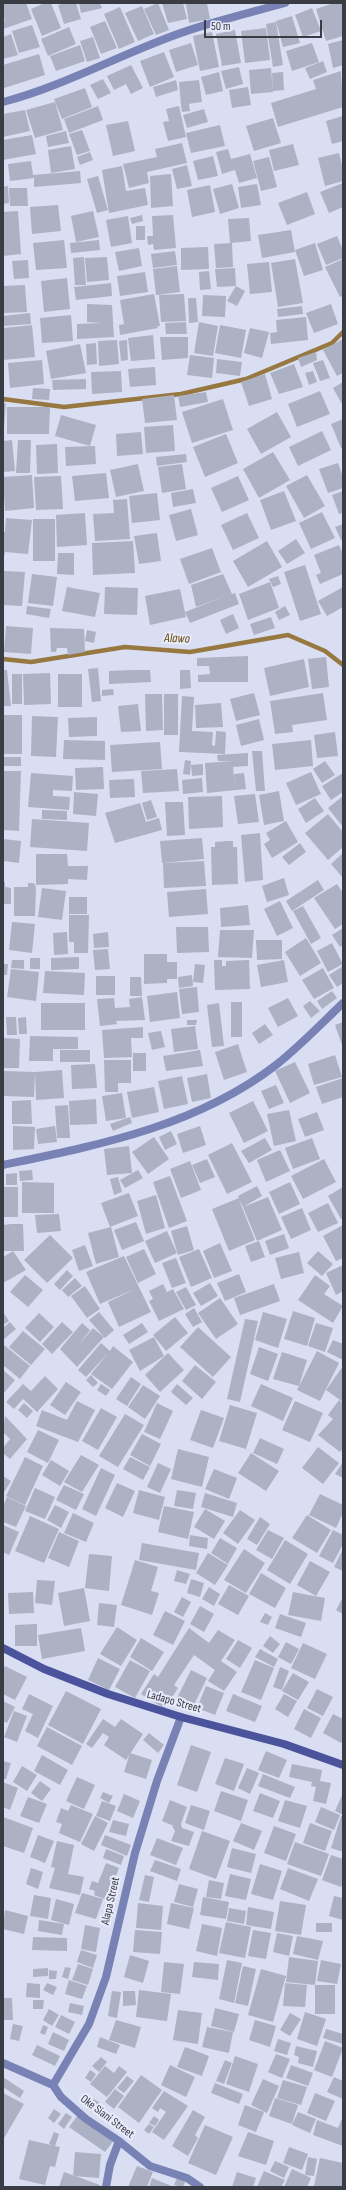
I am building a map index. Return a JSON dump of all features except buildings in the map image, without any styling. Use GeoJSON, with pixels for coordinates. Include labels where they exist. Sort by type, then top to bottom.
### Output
{"type":"FeatureCollection","features":[{"type":"Feature","properties":{"kind":"main road","name":"Ladapo Street"},"geometry":{"type":"LineString","coordinates":[[3,1648],[44,1669],[108,1694],[181,1717],[284,1744],[343,1765]]}},
{"type":"Feature","properties":{"kind":"street"},"geometry":{"type":"LineString","coordinates":[[3,102],[34,94],[200,26],[285,3]]}},
{"type":"Feature","properties":{"kind":"street"},"geometry":{"type":"LineString","coordinates":[[3,1165],[104,1144],[178,1119],[223,1099],[276,1065],[343,1003]]}},
{"type":"Feature","properties":{"kind":"street","name":"Alapa Street"},"geometry":{"type":"LineString","coordinates":[[53,2085],[90,2024],[106,1977],[135,1853],[157,1782],[181,1717]]}},
{"type":"Feature","properties":{"kind":"street","name":"Oke Siani Street"},"geometry":{"type":"LineString","coordinates":[[3,2062],[53,2085],[61,2097],[86,2119],[118,2141],[150,2166],[187,2178],[200,2187]]}},
{"type":"Feature","properties":{"kind":"street"},"geometry":{"type":"LineString","coordinates":[[106,2187],[110,2165],[118,2141]]}},
{"type":"Feature","properties":{"kind":"waterway"},"geometry":{"type":"LineString","coordinates":[[3,399],[64,407],[181,394],[246,379],[332,343],[343,332]]}},
{"type":"Feature","properties":{"kind":"waterway","name":"Alawo"},"geometry":{"type":"LineString","coordinates":[[3,659],[31,662],[125,647],[190,652],[288,635],[325,651],[343,665]]}}]}
